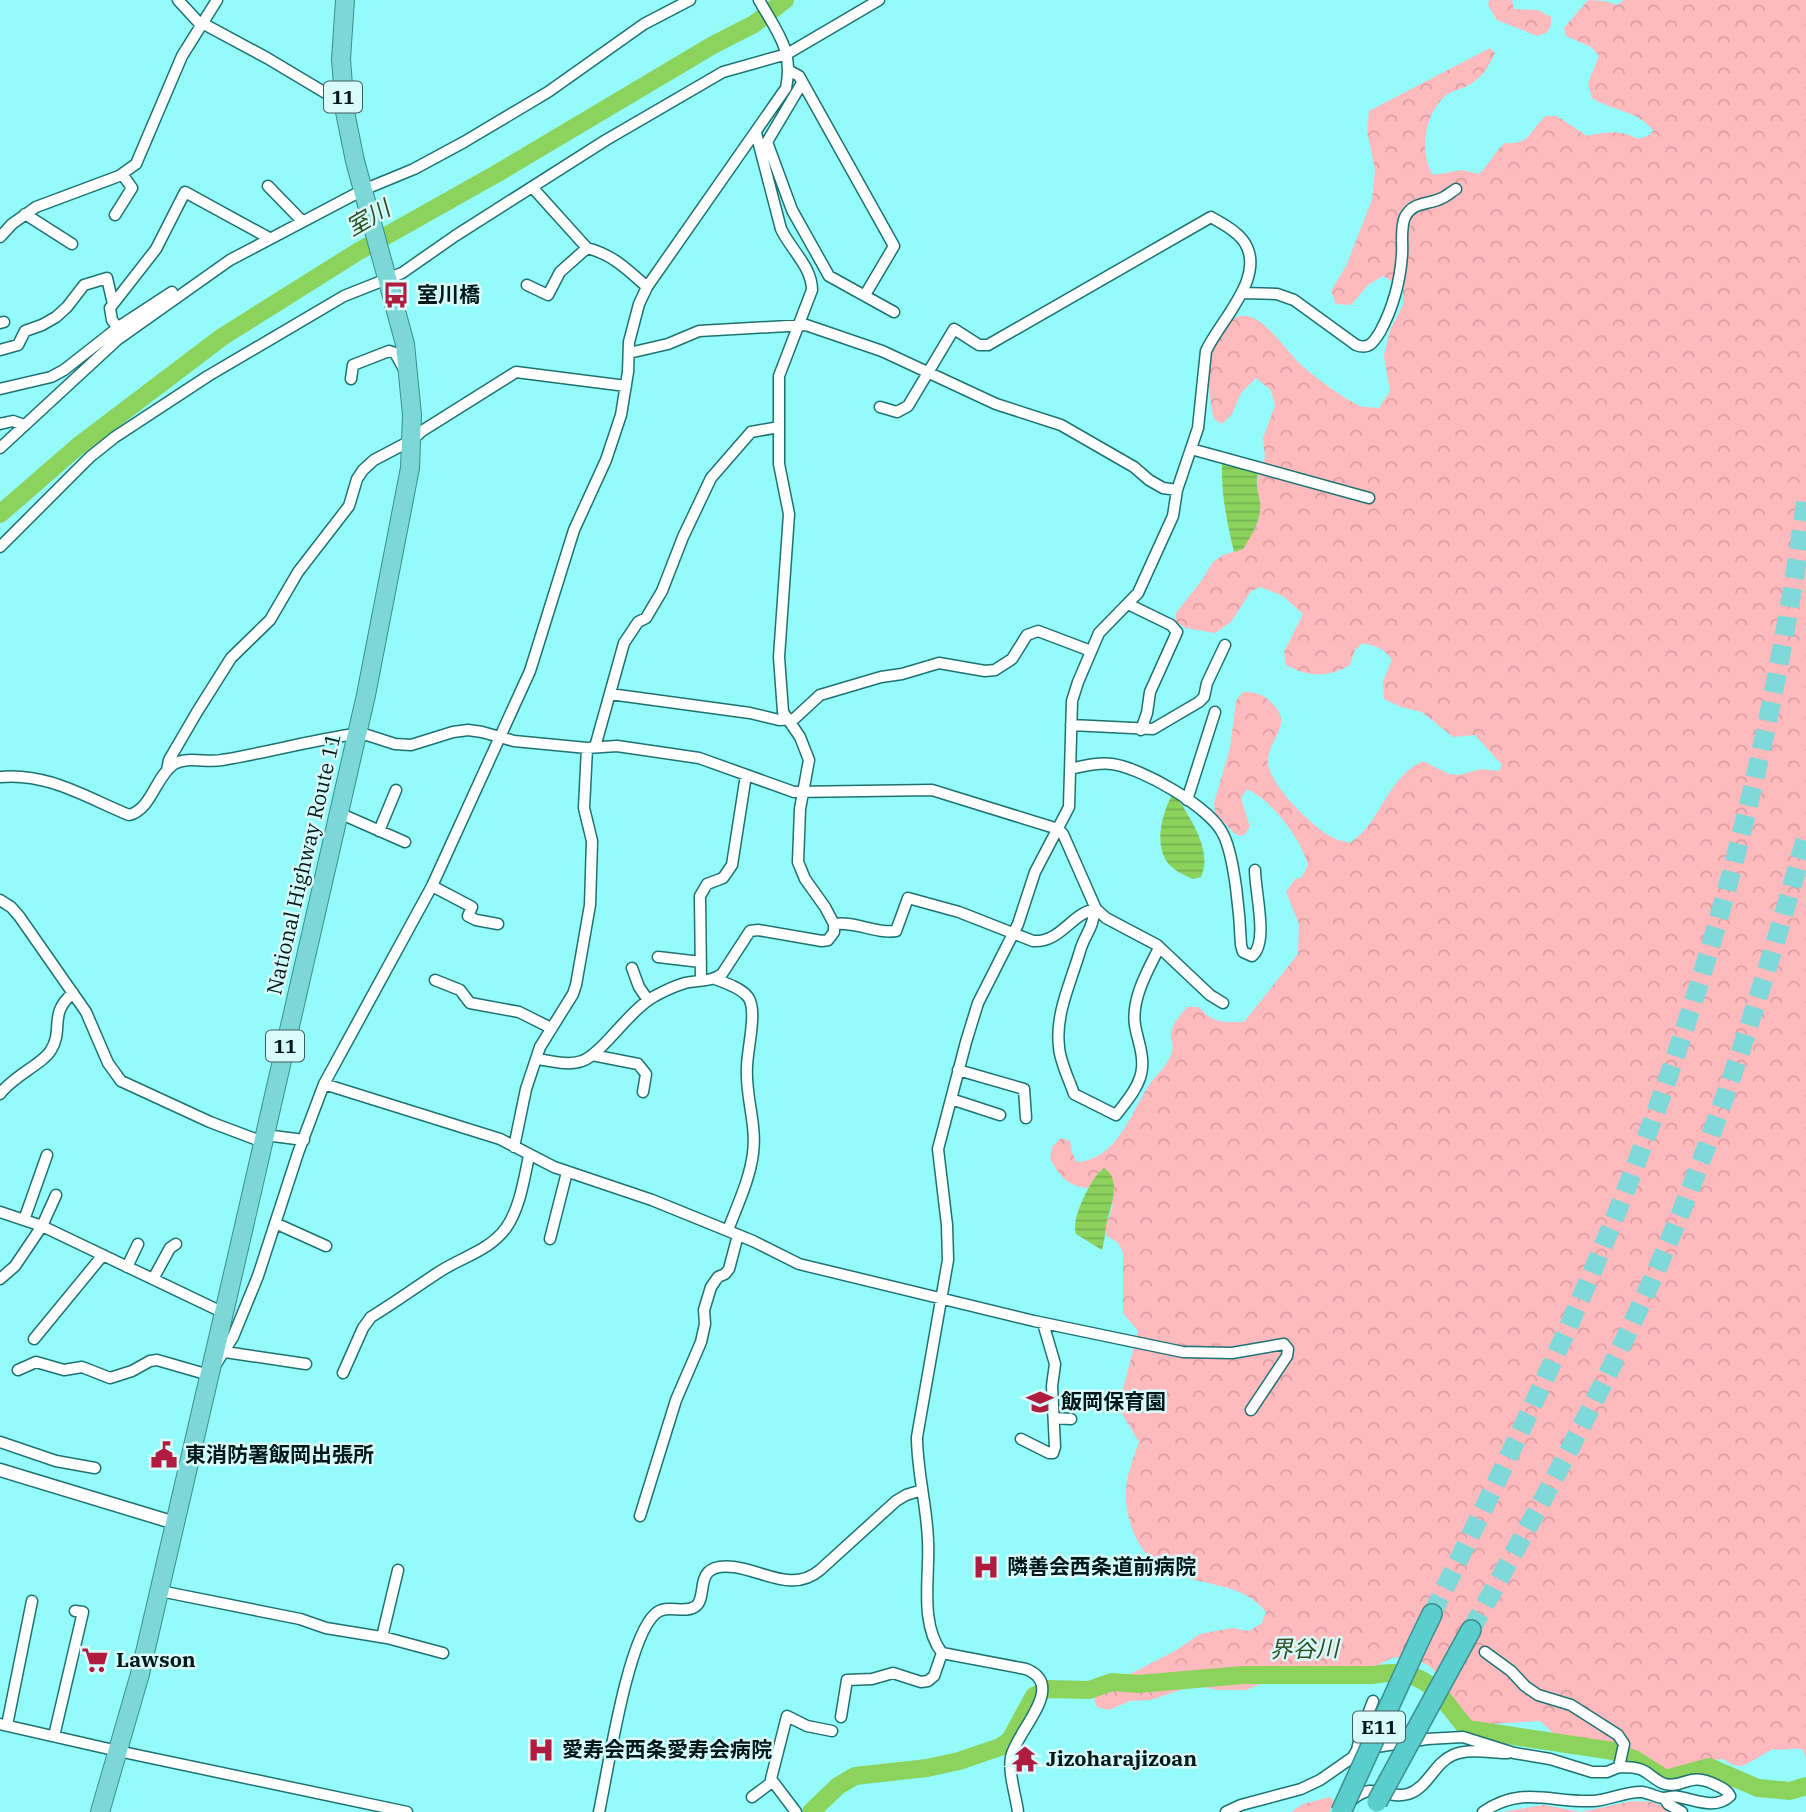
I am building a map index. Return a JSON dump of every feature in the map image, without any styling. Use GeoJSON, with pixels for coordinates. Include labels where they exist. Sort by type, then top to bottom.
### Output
{"type":"FeatureCollection","features":[{"type":"Feature","properties":{"kind":"highway","name":"National Highway Route 11"},"geometry":{"type":"LineString","coordinates":[[100,1812],[141,1674],[357,735],[404,503],[412,440],[409,372],[405,344],[363,191],[344,104],[341,59],[345,0]]}},
{"type":"Feature","properties":{"kind":"highway","name":"E11"},"geometry":{"type":"LineString","coordinates":[[1340,1812],[1432,1614]]}},
{"type":"Feature","properties":{"kind":"highway","name":"E11"},"geometry":{"type":"LineString","coordinates":[[1374,1807],[1471,1630]]}},
{"type":"Feature","properties":{"kind":"street"},"geometry":{"type":"LineString","coordinates":[[178,0],[201,24],[277,63],[344,104]]}},
{"type":"Feature","properties":{"kind":"street"},"geometry":{"type":"LineString","coordinates":[[0,237],[36,206],[122,174],[136,164],[183,57],[217,0]]}},
{"type":"Feature","properties":{"kind":"street"},"geometry":{"type":"LineString","coordinates":[[0,389],[51,377],[78,360],[118,328],[242,245],[302,221],[414,169],[464,142],[548,92],[644,24],[690,0]]}},
{"type":"Feature","properties":{"kind":"street"},"geometry":{"type":"LineString","coordinates":[[18,1370],[36,1362],[64,1370],[82,1367],[110,1378],[157,1360],[209,1376],[225,1352],[258,1276],[324,1084],[432,886],[530,671],[574,530],[610,449],[621,415],[629,342],[646,287],[786,88],[790,71],[786,49],[759,0]]}},
{"type":"Feature","properties":{"kind":"street"},"geometry":{"type":"LineString","coordinates":[[0,547],[61,483],[115,438],[208,376],[328,306],[387,277],[606,140],[723,72],[786,49],[879,0]]}},
{"type":"Feature","properties":{"kind":"street"},"geometry":{"type":"LineString","coordinates":[[790,71],[799,76],[894,246],[865,295]]}},
{"type":"Feature","properties":{"kind":"street"},"geometry":{"type":"LineString","coordinates":[[802,83],[767,142],[792,211],[830,276],[894,312]]}},
{"type":"Feature","properties":{"kind":"street"},"geometry":{"type":"LineString","coordinates":[[715,979],[733,959],[750,931],[822,941],[828,940],[834,932],[834,925],[825,907],[805,879],[798,862],[798,833],[809,760],[800,737],[787,720],[782,706],[779,657],[789,514],[779,464],[779,376],[812,290],[812,281],[808,270],[786,241],[781,229],[756,133]]}},
{"type":"Feature","properties":{"kind":"street"},"geometry":{"type":"LineString","coordinates":[[115,215],[132,188],[122,174]]}},
{"type":"Feature","properties":{"kind":"street"},"geometry":{"type":"LineString","coordinates":[[268,186],[302,221]]}},
{"type":"Feature","properties":{"kind":"street"},"geometry":{"type":"LineString","coordinates":[[532,187],[587,248],[616,259],[646,287]]}},
{"type":"Feature","properties":{"kind":"street"},"geometry":{"type":"LineString","coordinates":[[1242,293],[1285,296],[1356,345],[1368,347],[1375,341],[1394,302],[1399,280],[1405,217],[1413,208],[1424,202],[1440,200],[1456,189]]}},
{"type":"Feature","properties":{"kind":"street"},"geometry":{"type":"LineString","coordinates":[[118,328],[112,320],[110,308],[156,250],[185,192],[266,237]]}},
{"type":"Feature","properties":{"kind":"street"},"geometry":{"type":"LineString","coordinates":[[25,214],[72,244]]}},
{"type":"Feature","properties":{"kind":"street"},"geometry":{"type":"LineString","coordinates":[[880,407],[897,412],[908,406],[954,329],[979,345],[988,345],[1211,217],[1243,240],[1251,267],[1242,293],[1206,351],[1198,428],[1177,491],[1173,516],[1138,593],[1099,633],[1072,701],[1069,807],[1035,872],[1014,933],[978,1003],[938,1149],[947,1225],[948,1260],[917,1437],[928,1539],[929,1616],[936,1644],[942,1653],[1026,1669],[1037,1674],[1042,1680],[1042,1697],[1017,1741],[1010,1761],[1018,1812]]}},
{"type":"Feature","properties":{"kind":"street"},"geometry":{"type":"LineString","coordinates":[[0,448],[117,340],[266,237]]}},
{"type":"Feature","properties":{"kind":"street"},"geometry":{"type":"LineString","coordinates":[[527,285],[548,295],[560,272],[587,248]]}},
{"type":"Feature","properties":{"kind":"street"},"geometry":{"type":"LineString","coordinates":[[0,350],[18,345],[25,331],[56,317],[84,285],[107,278],[113,304]]}},
{"type":"Feature","properties":{"kind":"street"},"geometry":{"type":"LineString","coordinates":[[629,353],[668,344],[699,331],[806,325],[854,340],[996,404],[1061,425],[1134,467],[1163,488],[1177,491]]}},
{"type":"Feature","properties":{"kind":"street"},"geometry":{"type":"LineString","coordinates":[[351,379],[353,365],[389,351],[395,353],[402,367],[409,372]]}},
{"type":"Feature","properties":{"kind":"street"},"geometry":{"type":"LineString","coordinates":[[166,772],[169,760],[231,659],[270,620],[298,572],[349,506],[357,479],[374,460],[412,440],[516,372],[626,386]]}},
{"type":"Feature","properties":{"kind":"street"},"geometry":{"type":"LineString","coordinates":[[0,424],[13,421],[24,425]]}},
{"type":"Feature","properties":{"kind":"street"},"geometry":{"type":"LineString","coordinates":[[514,1147],[526,1089],[540,1047],[576,985],[590,905],[592,841],[584,808],[591,748],[624,643],[638,622],[646,618],[662,592],[683,537],[712,478],[751,432],[779,427]]}},
{"type":"Feature","properties":{"kind":"street"},"geometry":{"type":"LineString","coordinates":[[1191,449],[1369,498]]}},
{"type":"Feature","properties":{"kind":"street"},"geometry":{"type":"LineString","coordinates":[[1128,604],[1171,625],[1177,632],[1153,683],[1141,730]]}},
{"type":"Feature","properties":{"kind":"street"},"geometry":{"type":"LineString","coordinates":[[610,694],[787,720],[794,719],[820,695],[939,663],[985,671],[995,670],[1012,659],[1027,635],[1038,631],[1091,651]]}},
{"type":"Feature","properties":{"kind":"street"},"geometry":{"type":"LineString","coordinates":[[1071,725],[1153,729],[1204,697],[1207,683],[1225,645]]}},
{"type":"Feature","properties":{"kind":"street"},"geometry":{"type":"LineString","coordinates":[[1187,800],[1215,712]]}},
{"type":"Feature","properties":{"kind":"street"},"geometry":{"type":"LineString","coordinates":[[0,777],[57,783],[129,815],[137,813],[143,807],[175,763],[218,761],[284,749],[310,741],[357,735],[368,735],[395,744],[411,744],[468,730],[500,738],[591,748],[617,746],[699,758],[794,792],[932,790],[1058,829],[1063,834],[1095,910],[1094,922],[1080,949],[1078,963],[1066,988],[1058,1048],[1074,1094],[1116,1115],[1139,1082],[1143,1068],[1134,1024],[1140,989],[1159,948]]}},
{"type":"Feature","properties":{"kind":"street"},"geometry":{"type":"LineString","coordinates":[[1070,769],[1098,763],[1128,767],[1187,800],[1223,832],[1236,889],[1241,945],[1243,952],[1252,956],[1261,945],[1262,934],[1255,870]]}},
{"type":"Feature","properties":{"kind":"street"},"geometry":{"type":"LineString","coordinates":[[701,980],[701,896],[707,884],[723,878],[732,865],[746,775]]}},
{"type":"Feature","properties":{"kind":"street"},"geometry":{"type":"LineString","coordinates":[[379,831],[396,790]]}},
{"type":"Feature","properties":{"kind":"street"},"geometry":{"type":"LineString","coordinates":[[339,813],[405,842]]}},
{"type":"Feature","properties":{"kind":"street"},"geometry":{"type":"LineString","coordinates":[[432,886],[472,907],[468,916],[498,924]]}},
{"type":"Feature","properties":{"kind":"street"},"geometry":{"type":"LineString","coordinates":[[834,925],[846,923],[895,932],[908,898],[959,912],[1033,941],[1042,942],[1054,937],[1083,911],[1095,910],[1146,938],[1210,995],[1223,1003]]}},
{"type":"Feature","properties":{"kind":"street"},"geometry":{"type":"LineString","coordinates":[[0,900],[19,916],[86,1012],[108,1063],[121,1081],[199,1117],[264,1138],[304,1139]]}},
{"type":"Feature","properties":{"kind":"street"},"geometry":{"type":"LineString","coordinates":[[658,957],[701,962]]}},
{"type":"Feature","properties":{"kind":"street"},"geometry":{"type":"LineString","coordinates":[[632,968],[639,987],[648,1000]]}},
{"type":"Feature","properties":{"kind":"street"},"geometry":{"type":"LineString","coordinates":[[538,1059],[574,1063],[583,1061],[648,1000],[684,984],[715,979],[744,992],[752,1008],[747,1088],[753,1128],[753,1157],[733,1233],[729,1269],[718,1277],[711,1287],[704,1310],[704,1333],[676,1400],[640,1516]]}},
{"type":"Feature","properties":{"kind":"street"},"geometry":{"type":"LineString","coordinates":[[435,980],[460,990],[470,1003],[519,1012],[551,1028]]}},
{"type":"Feature","properties":{"kind":"street"},"geometry":{"type":"LineString","coordinates":[[0,1094],[22,1072],[52,1049],[61,1004],[73,993]]}},
{"type":"Feature","properties":{"kind":"street"},"geometry":{"type":"LineString","coordinates":[[592,1055],[643,1067],[646,1074],[643,1092]]}},
{"type":"Feature","properties":{"kind":"street"},"geometry":{"type":"LineString","coordinates":[[958,1070],[1024,1089],[1026,1118]]}},
{"type":"Feature","properties":{"kind":"street"},"geometry":{"type":"LineString","coordinates":[[324,1084],[500,1139],[529,1156],[652,1200],[799,1264],[1042,1323],[1183,1352],[1232,1353],[1284,1344],[1289,1349],[1287,1356],[1251,1410]]}},
{"type":"Feature","properties":{"kind":"street"},"geometry":{"type":"LineString","coordinates":[[951,1099],[1000,1115]]}},
{"type":"Feature","properties":{"kind":"street"},"geometry":{"type":"LineString","coordinates":[[24,1220],[47,1156]]}},
{"type":"Feature","properties":{"kind":"street"},"geometry":{"type":"LineString","coordinates":[[343,1373],[370,1317],[440,1271],[470,1257],[501,1234],[515,1211],[529,1156]]}},
{"type":"Feature","properties":{"kind":"street"},"geometry":{"type":"LineString","coordinates":[[550,1239],[568,1172]]}},
{"type":"Feature","properties":{"kind":"street"},"geometry":{"type":"LineString","coordinates":[[0,1279],[15,1266],[42,1226],[56,1195]]}},
{"type":"Feature","properties":{"kind":"street"},"geometry":{"type":"LineString","coordinates":[[0,1212],[42,1226],[224,1313]]}},
{"type":"Feature","properties":{"kind":"street"},"geometry":{"type":"LineString","coordinates":[[275,1223],[326,1246]]}},
{"type":"Feature","properties":{"kind":"street"},"geometry":{"type":"LineString","coordinates":[[127,1266],[138,1244]]}},
{"type":"Feature","properties":{"kind":"street"},"geometry":{"type":"LineString","coordinates":[[153,1279],[170,1248],[176,1244]]}},
{"type":"Feature","properties":{"kind":"street"},"geometry":{"type":"LineString","coordinates":[[34,1339],[103,1255]]}},
{"type":"Feature","properties":{"kind":"street"},"geometry":{"type":"LineString","coordinates":[[1021,1439],[1049,1454],[1053,1453],[1055,1447],[1052,1386],[1055,1364],[1042,1323]]}},
{"type":"Feature","properties":{"kind":"street"},"geometry":{"type":"LineString","coordinates":[[225,1352],[306,1364]]}},
{"type":"Feature","properties":{"kind":"street"},"geometry":{"type":"LineString","coordinates":[[1054,1418],[1071,1419]]}},
{"type":"Feature","properties":{"kind":"street"},"geometry":{"type":"LineString","coordinates":[[0,1442],[56,1461],[95,1468]]}},
{"type":"Feature","properties":{"kind":"street"},"geometry":{"type":"LineString","coordinates":[[0,1470],[175,1523]]}},
{"type":"Feature","properties":{"kind":"street"},"geometry":{"type":"LineString","coordinates":[[599,1812],[625,1687],[637,1644],[657,1612],[665,1608],[695,1606],[700,1600],[702,1581],[715,1568],[739,1568],[797,1581],[807,1578],[820,1570],[896,1501],[922,1490]]}},
{"type":"Feature","properties":{"kind":"street"},"geometry":{"type":"LineString","coordinates":[[382,1637],[398,1570]]}},
{"type":"Feature","properties":{"kind":"street"},"geometry":{"type":"LineString","coordinates":[[160,1591],[300,1619],[326,1628],[382,1637],[443,1653]]}},
{"type":"Feature","properties":{"kind":"street"},"geometry":{"type":"LineString","coordinates":[[32,1601],[4,1724],[407,1812]]}},
{"type":"Feature","properties":{"kind":"street"},"geometry":{"type":"LineString","coordinates":[[54,1736],[83,1612],[75,1611]]}},
{"type":"Feature","properties":{"kind":"street"},"geometry":{"type":"LineString","coordinates":[[1485,1652],[1538,1695],[1572,1705],[1618,1735],[1624,1744],[1620,1766]]}},
{"type":"Feature","properties":{"kind":"street"},"geometry":{"type":"LineString","coordinates":[[841,1717],[847,1680],[872,1679],[893,1673],[921,1682],[928,1681],[934,1676],[942,1653]]}},
{"type":"Feature","properties":{"kind":"street"},"geometry":{"type":"LineString","coordinates":[[1226,1812],[1241,1805],[1301,1789],[1320,1780],[1353,1757],[1373,1701]]}},
{"type":"Feature","properties":{"kind":"street"},"geometry":{"type":"LineString","coordinates":[[796,1812],[772,1782],[772,1767],[787,1716],[807,1726],[832,1731]]}},
{"type":"Feature","properties":{"kind":"street"},"geometry":{"type":"LineString","coordinates":[[1357,1750],[1427,1739],[1463,1737],[1591,1772],[1607,1772],[1620,1766],[1645,1771],[1665,1784],[1695,1778],[1705,1780],[1723,1788],[1730,1796],[1722,1802],[1711,1803],[1674,1796],[1664,1798],[1640,1792],[1594,1801],[1535,1796],[1499,1801],[1483,1812]]}},
{"type":"Feature","properties":{"kind":"street"},"geometry":{"type":"LineString","coordinates":[[1340,1812],[1360,1793],[1368,1790],[1402,1795],[1412,1793],[1422,1786],[1441,1763],[1453,1755],[1466,1752],[1514,1753]]}},
{"type":"Feature","properties":{"kind":"street"},"geometry":{"type":"LineString","coordinates":[[752,1797],[772,1782]]}},
{"type":"Feature","properties":{"kind":"street"},"geometry":{"type":"LineString","coordinates":[[1664,1798],[1668,1804],[1682,1812]]}},
{"type":"Feature","properties":{"kind":"green space"},"geometry":{"type":"Polygon","coordinates":[[[1489,0],[1512,0],[1514,9],[1538,10],[1551,17],[1551,26],[1546,33],[1537,36],[1497,20],[1488,5],[1489,0]]]}},
{"type":"Feature","properties":{"kind":"green space"},"geometry":{"type":"Polygon","coordinates":[[[1588,0],[1617,5],[1624,0],[1806,0],[1806,1758],[1803,1750],[1773,1749],[1743,1766],[1733,1765],[1723,1759],[1703,1761],[1669,1772],[1574,1752],[1540,1721],[1491,1724],[1468,1721],[1432,1668],[1424,1663],[1394,1657],[1370,1669],[1280,1670],[1263,1683],[1246,1690],[1218,1690],[1195,1685],[1151,1700],[1130,1701],[1109,1710],[1097,1707],[1094,1698],[1097,1691],[1175,1651],[1200,1634],[1232,1628],[1249,1631],[1262,1623],[1266,1612],[1245,1595],[1168,1571],[1149,1557],[1135,1536],[1128,1513],[1126,1489],[1139,1442],[1121,1412],[1122,1393],[1138,1331],[1123,1313],[1123,1252],[1118,1243],[1106,1235],[1113,1205],[1100,1171],[1088,1188],[1081,1187],[1065,1179],[1050,1159],[1052,1147],[1061,1138],[1070,1141],[1077,1162],[1091,1159],[1112,1145],[1168,1061],[1173,1049],[1173,1027],[1187,1007],[1199,1007],[1209,1017],[1219,1021],[1244,1022],[1298,954],[1299,924],[1286,892],[1295,879],[1302,877],[1308,864],[1298,843],[1276,811],[1247,789],[1241,798],[1250,827],[1243,836],[1235,834],[1215,813],[1214,803],[1230,748],[1236,701],[1243,692],[1266,697],[1272,703],[1281,718],[1281,726],[1269,754],[1270,772],[1284,794],[1315,826],[1336,839],[1350,843],[1369,824],[1401,778],[1423,761],[1449,774],[1459,775],[1482,769],[1499,771],[1502,765],[1475,735],[1453,737],[1422,712],[1384,699],[1383,681],[1392,660],[1380,648],[1363,643],[1355,650],[1350,665],[1326,674],[1310,674],[1286,665],[1284,652],[1303,614],[1283,596],[1261,587],[1251,591],[1231,622],[1215,633],[1186,628],[1176,622],[1176,613],[1213,562],[1223,555],[1243,549],[1257,524],[1260,503],[1256,483],[1265,457],[1263,438],[1275,406],[1271,390],[1256,378],[1241,393],[1232,414],[1222,424],[1214,419],[1209,379],[1213,348],[1228,323],[1239,316],[1250,317],[1271,331],[1300,364],[1328,386],[1360,406],[1379,408],[1390,391],[1384,356],[1390,330],[1403,305],[1403,288],[1383,276],[1368,285],[1351,305],[1336,304],[1331,291],[1346,266],[1372,200],[1375,170],[1367,131],[1369,111],[1490,48],[1495,53],[1481,76],[1467,86],[1451,92],[1431,115],[1425,146],[1433,175],[1462,170],[1479,174],[1505,143],[1525,139],[1546,116],[1557,116],[1587,136],[1613,133],[1638,139],[1650,135],[1653,130],[1640,118],[1592,98],[1588,83],[1599,56],[1591,47],[1566,36],[1564,28],[1588,0]]]}},
{"type":"Feature","properties":{"kind":"green space"},"geometry":{"type":"Polygon","coordinates":[[[1330,1797],[1334,1803],[1329,1812],[1291,1812],[1303,1804],[1330,1797]]]}},
{"type":"Feature","properties":{"kind":"green space"},"geometry":{"type":"Polygon","coordinates":[[[1632,1801],[1653,1802],[1673,1812],[1581,1812],[1632,1801]]]}},
{"type":"Feature","properties":{"kind":"green space"},"geometry":{"type":"Polygon","coordinates":[[[1544,1805],[1581,1812],[1502,1812],[1544,1805]]]}},
{"type":"Feature","properties":{"kind":"shaded area"},"geometry":{"type":"Polygon","coordinates":[[[1222,464],[1258,474],[1258,521],[1243,549],[1234,552],[1222,487],[1222,464]]]}},
{"type":"Feature","properties":{"kind":"shaded area"},"geometry":{"type":"Polygon","coordinates":[[[1172,795],[1176,796],[1188,814],[1202,845],[1204,867],[1201,877],[1193,879],[1173,868],[1162,853],[1160,833],[1172,795]]]}},
{"type":"Feature","properties":{"kind":"shaded area"},"geometry":{"type":"Polygon","coordinates":[[[1104,1168],[1113,1180],[1114,1188],[1102,1250],[1076,1234],[1075,1227],[1083,1198],[1104,1168]]]}},
{"type":"Feature","properties":{"kind":"waterway","name":"室川"},"geometry":{"type":"LineString","coordinates":[[0,514],[77,447],[222,337],[359,251],[496,174],[713,45],[754,24],[785,0]]}},
{"type":"Feature","properties":{"kind":"waterway","name":"界谷川"},"geometry":{"type":"LineString","coordinates":[[811,1812],[838,1786],[855,1776],[927,1768],[959,1761],[1000,1747],[1010,1740],[1034,1696],[1048,1689],[1089,1690],[1112,1682],[1138,1684],[1243,1675],[1406,1674],[1418,1678],[1438,1693],[1467,1729],[1613,1751],[1636,1760],[1666,1779],[1709,1767],[1758,1788],[1790,1791],[1806,1786]]}},
{"type":"Feature","properties":{"kind":"tunnel"},"geometry":{"type":"LineString","coordinates":[[1432,1614],[1570,1323],[1644,1143],[1672,1065],[1722,906],[1743,826],[1779,663],[1806,499]]}},
{"type":"Feature","properties":{"kind":"tunnel"},"geometry":{"type":"LineString","coordinates":[[1471,1630],[1577,1435],[1662,1257],[1731,1080],[1806,837]]}},
{"type":"Feature","properties":{"kind":"place","name":"室川橋"},"geometry":{"type":"Point","coordinates":[396,295]}},
{"type":"Feature","properties":{"kind":"place","name":"飯岡保育園"},"geometry":{"type":"Point","coordinates":[1040,1402]}},
{"type":"Feature","properties":{"kind":"place","name":"東消防署飯岡出張所"},"geometry":{"type":"Point","coordinates":[164,1455]}},
{"type":"Feature","properties":{"kind":"place","name":"隣善会西条道前病院"},"geometry":{"type":"Point","coordinates":[986,1567]}},
{"type":"Feature","properties":{"kind":"place","name":"Lawson"},"geometry":{"type":"Point","coordinates":[95,1660]}},
{"type":"Feature","properties":{"kind":"place","name":"愛寿会西条愛寿会病院"},"geometry":{"type":"Point","coordinates":[541,1750]}},
{"type":"Feature","properties":{"kind":"place","name":"Jizoharajizoan"},"geometry":{"type":"Point","coordinates":[1025,1759]}}]}
